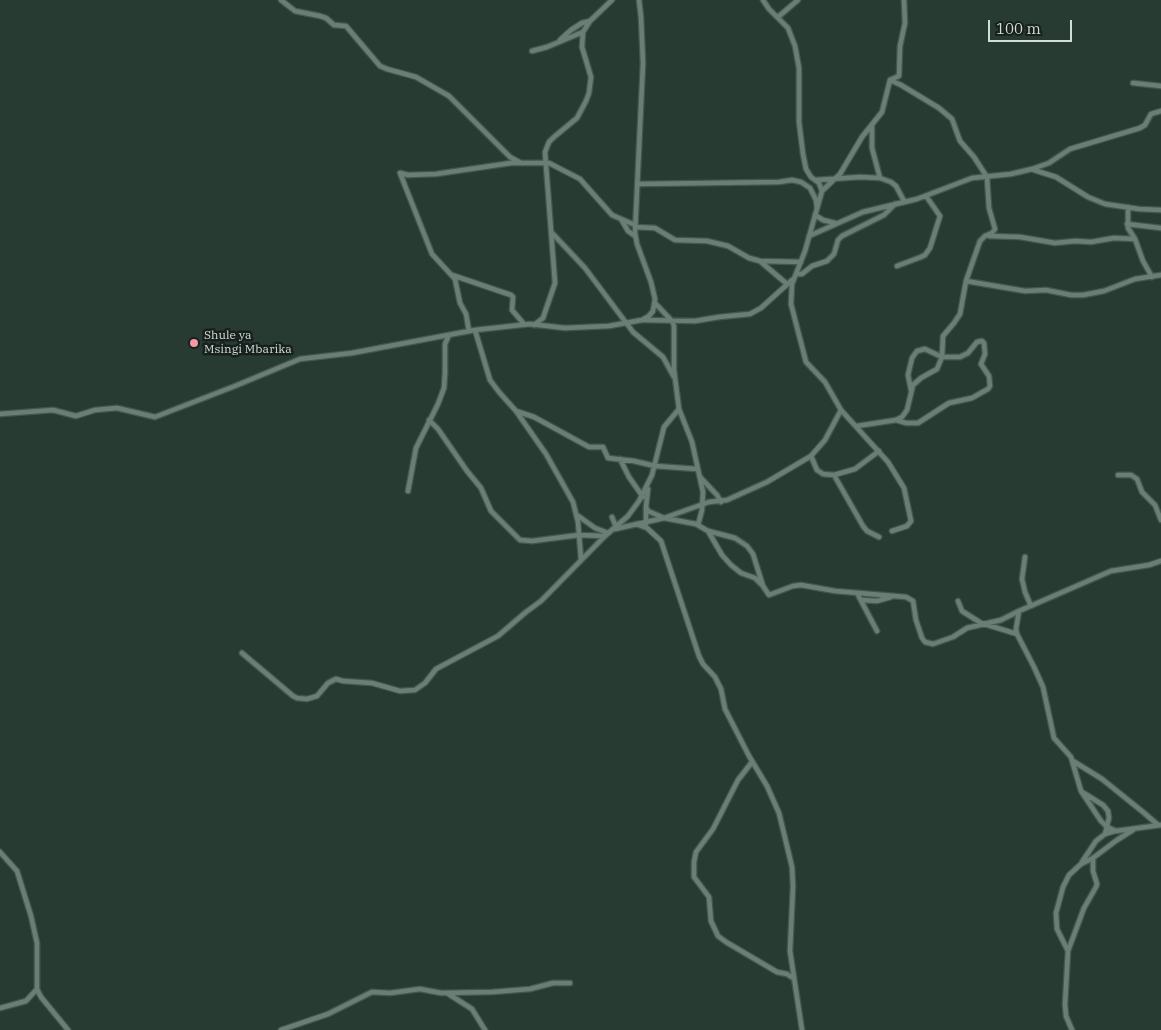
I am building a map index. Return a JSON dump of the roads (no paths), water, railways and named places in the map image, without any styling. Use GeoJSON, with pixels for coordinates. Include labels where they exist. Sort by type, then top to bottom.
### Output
{"type":"FeatureCollection","features":[{"type":"Feature","properties":{"kind":"street"},"geometry":{"type":"LineString","coordinates":[[281,0],[295,11],[326,18],[334,25],[346,26],[380,66],[416,77],[451,98],[510,157],[521,163]]}},
{"type":"Feature","properties":{"kind":"street"},"geometry":{"type":"LineString","coordinates":[[534,324],[543,318],[555,285],[553,234],[545,152],[549,142],[577,118],[589,93],[591,73],[583,53],[583,32],[590,20],[612,0]]}},
{"type":"Feature","properties":{"kind":"street"},"geometry":{"type":"LineString","coordinates":[[639,0],[642,17],[643,64],[635,226],[636,236],[654,291],[655,303],[653,311],[642,320]]}},
{"type":"Feature","properties":{"kind":"street"},"geometry":{"type":"LineString","coordinates":[[763,0],[769,9],[788,28],[795,46],[799,68],[799,122],[803,154],[806,169],[811,177],[816,180],[822,191]]}},
{"type":"Feature","properties":{"kind":"street"},"geometry":{"type":"LineString","coordinates":[[778,17],[798,0]]}},
{"type":"Feature","properties":{"kind":"street"},"geometry":{"type":"LineString","coordinates":[[890,80],[898,78],[900,72],[900,50],[905,23],[904,0]]}},
{"type":"Feature","properties":{"kind":"street"},"geometry":{"type":"LineString","coordinates":[[558,42],[571,30],[590,20]]}},
{"type":"Feature","properties":{"kind":"street"},"geometry":{"type":"LineString","coordinates":[[532,51],[583,32]]}},
{"type":"Feature","properties":{"kind":"street"},"geometry":{"type":"LineString","coordinates":[[890,80],[882,112],[862,137],[838,178],[822,191],[801,262],[791,288],[792,304],[806,362],[825,382],[841,410],[895,471],[901,482],[910,511],[910,523],[892,531]]}},
{"type":"Feature","properties":{"kind":"street"},"geometry":{"type":"LineString","coordinates":[[890,80],[948,114],[952,119],[960,141],[987,176],[989,208],[995,227],[1004,236]]}},
{"type":"Feature","properties":{"kind":"street"},"geometry":{"type":"LineString","coordinates":[[1133,83],[1161,86]]}},
{"type":"Feature","properties":{"kind":"street"},"geometry":{"type":"LineString","coordinates":[[809,236],[834,223],[876,208],[926,196],[972,178],[1032,169],[1049,163],[1070,149],[1140,128],[1151,114],[1161,111]]}},
{"type":"Feature","properties":{"kind":"street"},"geometry":{"type":"LineString","coordinates":[[872,125],[872,148],[880,178]]}},
{"type":"Feature","properties":{"kind":"street"},"geometry":{"type":"LineString","coordinates":[[469,331],[466,314],[460,303],[455,279],[432,254],[400,173],[408,175],[436,174],[490,166],[546,163],[580,179],[612,215],[635,226],[655,228],[675,240],[704,241],[728,246],[760,262],[787,284]]}},
{"type":"Feature","properties":{"kind":"street"},"geometry":{"type":"LineString","coordinates":[[1032,169],[1056,177],[1096,201],[1128,207],[1161,210]]}},
{"type":"Feature","properties":{"kind":"street"},"geometry":{"type":"LineString","coordinates":[[816,180],[860,177],[880,178],[892,182],[904,201]]}},
{"type":"Feature","properties":{"kind":"street"},"geometry":{"type":"LineString","coordinates":[[638,184],[778,182],[792,180],[801,182],[810,188],[816,200],[817,209]]}},
{"type":"Feature","properties":{"kind":"street"},"geometry":{"type":"LineString","coordinates":[[898,266],[926,255],[930,248],[940,216],[926,196]]}},
{"type":"Feature","properties":{"kind":"street"},"geometry":{"type":"LineString","coordinates":[[0,414],[53,410],[76,416],[96,410],[117,408],[155,417],[300,359],[352,353],[469,331],[524,324],[574,328],[642,320],[706,320],[752,314],[794,277],[802,274],[812,266],[827,261],[834,254],[838,240],[842,236],[884,215],[895,203]]}},
{"type":"Feature","properties":{"kind":"street"},"geometry":{"type":"LineString","coordinates":[[1128,207],[1128,228],[1152,277]]}},
{"type":"Feature","properties":{"kind":"street"},"geometry":{"type":"LineString","coordinates":[[815,215],[822,220],[834,223]]}},
{"type":"Feature","properties":{"kind":"street"},"geometry":{"type":"LineString","coordinates":[[620,218],[628,231],[636,236]]}},
{"type":"Feature","properties":{"kind":"street"},"geometry":{"type":"LineString","coordinates":[[1127,224],[1161,228]]}},
{"type":"Feature","properties":{"kind":"street"},"geometry":{"type":"LineString","coordinates":[[856,426],[896,420],[905,414],[911,390],[916,382],[937,369],[942,357],[943,336],[960,314],[966,281],[980,241],[992,233],[995,227]]}},
{"type":"Feature","properties":{"kind":"street"},"geometry":{"type":"LineString","coordinates":[[553,234],[585,268],[637,337],[663,357],[676,380]]}},
{"type":"Feature","properties":{"kind":"street"},"geometry":{"type":"LineString","coordinates":[[985,236],[1020,237],[1055,243],[1090,242],[1114,238],[1135,239]]}},
{"type":"Feature","properties":{"kind":"street"},"geometry":{"type":"LineString","coordinates":[[760,262],[801,262]]}},
{"type":"Feature","properties":{"kind":"street"},"geometry":{"type":"LineString","coordinates":[[452,274],[511,295],[513,297],[512,310],[524,324]]}},
{"type":"Feature","properties":{"kind":"street"},"geometry":{"type":"LineString","coordinates":[[966,281],[1026,291],[1042,290],[1084,296],[1097,294],[1135,279],[1161,275]]}},
{"type":"Feature","properties":{"kind":"street"},"geometry":{"type":"LineString","coordinates":[[655,303],[672,321],[675,335],[674,367],[679,409],[692,442],[695,469],[721,502]]}},
{"type":"Feature","properties":{"kind":"street"},"geometry":{"type":"LineString","coordinates":[[475,330],[490,380],[516,411],[546,454],[573,502],[577,515],[581,559]]}},
{"type":"Feature","properties":{"kind":"street"},"geometry":{"type":"LineString","coordinates":[[408,491],[416,448],[442,396],[445,384],[445,344],[449,335]]}},
{"type":"Feature","properties":{"kind":"street"},"geometry":{"type":"LineString","coordinates":[[896,420],[906,423],[918,423],[949,403],[972,398],[988,389],[990,386],[989,376],[981,364],[985,351],[982,341],[977,342],[964,356],[942,357],[926,349],[917,352],[912,358],[908,375],[911,390]]}},
{"type":"Feature","properties":{"kind":"street"},"geometry":{"type":"LineString","coordinates":[[242,653],[297,698],[307,699],[317,696],[328,683],[336,679],[372,683],[400,692],[415,690],[425,683],[436,669],[505,631],[548,595],[606,534],[628,516],[648,485],[655,466],[664,426],[679,409]]}},
{"type":"Feature","properties":{"kind":"street"},"geometry":{"type":"LineString","coordinates":[[615,528],[664,518],[711,502],[731,499],[767,482],[811,456],[825,440],[841,410]]}},
{"type":"Feature","properties":{"kind":"street"},"geometry":{"type":"LineString","coordinates":[[516,411],[534,417],[589,447],[603,447],[608,458],[634,460],[655,466],[695,469]]}},
{"type":"Feature","properties":{"kind":"street"},"geometry":{"type":"LineString","coordinates":[[429,420],[438,429],[482,488],[491,511],[518,538],[528,541],[606,534]]}},
{"type":"Feature","properties":{"kind":"street"},"geometry":{"type":"LineString","coordinates":[[811,456],[817,470],[823,474],[834,475],[855,469],[878,451]]}},
{"type":"Feature","properties":{"kind":"street"},"geometry":{"type":"LineString","coordinates":[[620,459],[646,507],[654,514],[698,525],[708,531],[730,536],[747,546],[754,554],[763,586]]}},
{"type":"Feature","properties":{"kind":"street"},"geometry":{"type":"LineString","coordinates":[[834,475],[863,526],[867,531],[879,537]]}},
{"type":"Feature","properties":{"kind":"street"},"geometry":{"type":"LineString","coordinates":[[1118,475],[1131,476],[1137,479],[1142,492],[1155,504],[1161,520]]}},
{"type":"Feature","properties":{"kind":"street"},"geometry":{"type":"LineString","coordinates":[[698,525],[703,505],[700,476]]}},
{"type":"Feature","properties":{"kind":"street"},"geometry":{"type":"LineString","coordinates":[[647,528],[648,485]]}},
{"type":"Feature","properties":{"kind":"street"},"geometry":{"type":"LineString","coordinates":[[577,515],[606,534]]}},
{"type":"Feature","properties":{"kind":"street"},"geometry":{"type":"LineString","coordinates":[[612,517],[615,528]]}},
{"type":"Feature","properties":{"kind":"street"},"geometry":{"type":"LineString","coordinates":[[636,524],[647,528],[661,541],[699,656],[703,664],[715,677],[721,689],[725,710],[752,762],[767,786],[779,813],[790,859],[793,886],[790,951],[802,1030]]}},
{"type":"Feature","properties":{"kind":"street"},"geometry":{"type":"LineString","coordinates":[[708,531],[722,555],[731,565],[741,573],[755,578],[770,595],[793,586],[801,585],[829,590],[906,598],[914,601],[920,632],[928,644],[939,643],[967,628],[1001,620],[1111,571],[1149,565],[1161,561]]}},
{"type":"Feature","properties":{"kind":"street"},"geometry":{"type":"LineString","coordinates":[[1025,557],[1022,579],[1024,592],[1031,606]]}},
{"type":"Feature","properties":{"kind":"street"},"geometry":{"type":"LineString","coordinates":[[858,593],[877,631]]}},
{"type":"Feature","properties":{"kind":"street"},"geometry":{"type":"LineString","coordinates":[[862,600],[877,602],[892,597]]}},
{"type":"Feature","properties":{"kind":"street"},"geometry":{"type":"LineString","coordinates":[[958,601],[962,611],[984,624],[1017,634]]}},
{"type":"Feature","properties":{"kind":"street"},"geometry":{"type":"LineString","coordinates":[[1019,611],[1017,634],[1042,686],[1054,738],[1073,761],[1102,779],[1159,825]]}},
{"type":"Feature","properties":{"kind":"street"},"geometry":{"type":"LineString","coordinates":[[1073,761],[1081,791],[1107,827],[1116,831]]}},
{"type":"Feature","properties":{"kind":"street"},"geometry":{"type":"LineString","coordinates":[[752,762],[738,780],[712,829],[696,852],[694,877],[710,898],[711,921],[718,936],[777,972],[788,974],[793,978]]}},
{"type":"Feature","properties":{"kind":"street"},"geometry":{"type":"LineString","coordinates":[[1081,791],[1103,804],[1108,811],[1105,834]]}},
{"type":"Feature","properties":{"kind":"street"},"geometry":{"type":"LineString","coordinates":[[1082,864],[1090,847],[1105,834],[1159,825]]}},
{"type":"Feature","properties":{"kind":"street"},"geometry":{"type":"LineString","coordinates":[[1068,951],[1057,929],[1056,913],[1062,887],[1069,875],[1082,864],[1139,827]]}},
{"type":"Feature","properties":{"kind":"street"},"geometry":{"type":"LineString","coordinates":[[0,852],[17,871],[31,916],[37,943],[37,988],[41,997],[68,1030]]}},
{"type":"Feature","properties":{"kind":"street"},"geometry":{"type":"LineString","coordinates":[[1072,1030],[1066,1016],[1064,1004],[1068,951],[1086,902],[1097,884],[1093,871],[1093,858]]}},
{"type":"Feature","properties":{"kind":"street"},"geometry":{"type":"LineString","coordinates":[[282,1030],[328,1014],[372,992],[390,993],[420,989],[446,993],[512,990],[553,983],[570,983]]}},
{"type":"Feature","properties":{"kind":"street"},"geometry":{"type":"LineString","coordinates":[[0,1008],[28,1000],[37,988]]}},
{"type":"Feature","properties":{"kind":"street"},"geometry":{"type":"LineString","coordinates":[[446,993],[472,1009],[485,1030]]}},
{"type":"Feature","properties":{"kind":"place","name":"Shule ya Msingi Mbarika"},"geometry":{"type":"Point","coordinates":[194,343]}}]}
